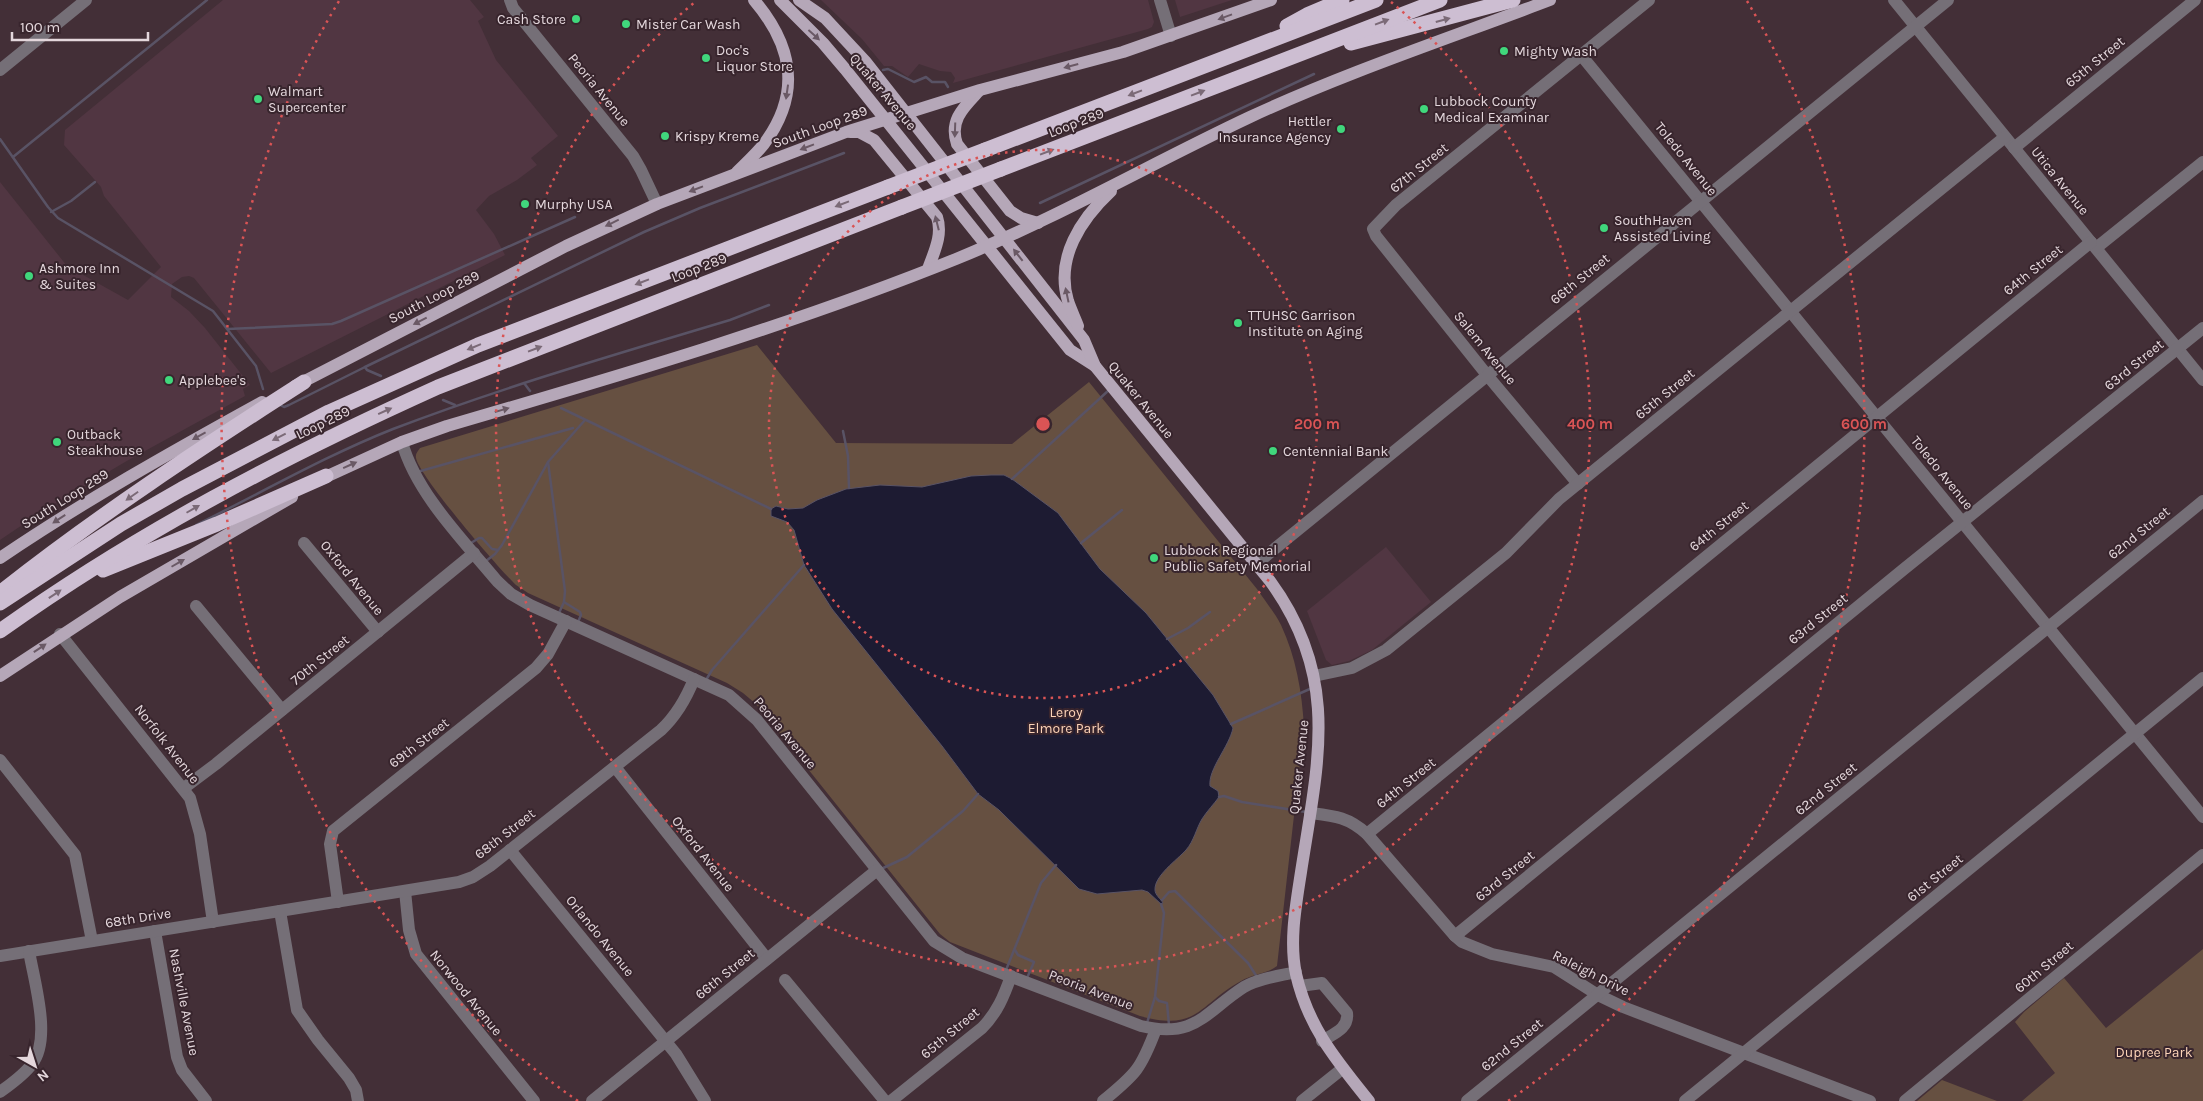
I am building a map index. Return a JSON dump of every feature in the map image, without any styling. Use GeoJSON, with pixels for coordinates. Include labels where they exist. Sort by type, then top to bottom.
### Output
{"type":"FeatureCollection","features":[{"type":"Feature","properties":{"kind":"highway"},"geometry":{"type":"LineString","coordinates":[[1244,51],[1307,15],[1342,0]]}},
{"type":"Feature","properties":{"kind":"highway","name":"Loop 289"},"geometry":{"type":"LineString","coordinates":[[0,603],[121,524],[229,462],[329,412],[478,346],[888,186],[1376,0]]}},
{"type":"Feature","properties":{"kind":"highway","name":"Loop 289"},"geometry":{"type":"LineString","coordinates":[[0,631],[76,579],[141,539],[249,478],[422,394],[1440,0]]}},
{"type":"Feature","properties":{"kind":"highway"},"geometry":{"type":"LineString","coordinates":[[1294,57],[1513,0]]}},
{"type":"Feature","properties":{"kind":"highway"},"geometry":{"type":"LineString","coordinates":[[0,593],[55,551],[190,456],[304,382]]}},
{"type":"Feature","properties":{"kind":"highway"},"geometry":{"type":"LineString","coordinates":[[76,579],[168,544],[326,476]]}},
{"type":"Feature","properties":{"kind":"main road"},"geometry":{"type":"LineString","coordinates":[[735,174],[763,144],[778,121],[786,98],[789,77],[782,42],[754,0]]}},
{"type":"Feature","properties":{"kind":"main road","name":"Quaker Avenue"},"geometry":{"type":"LineString","coordinates":[[780,0],[799,21],[824,43],[1070,350],[1095,366]]}},
{"type":"Feature","properties":{"kind":"main road","name":"Quaker Avenue"},"geometry":{"type":"LineString","coordinates":[[799,0],[825,18],[841,33],[906,113],[1084,340],[1095,366],[1256,564],[1283,599],[1292,615],[1308,652],[1320,712],[1319,745],[1294,931],[1296,972],[1304,1002],[1322,1041],[1369,1101]]}},
{"type":"Feature","properties":{"kind":"main road","name":"South Loop 289"},"geometry":{"type":"LineString","coordinates":[[0,558],[70,512],[190,441],[263,401],[304,382],[566,246],[656,204],[846,132],[980,90],[1123,52],[1271,0]]}},
{"type":"Feature","properties":{"kind":"main road"},"geometry":{"type":"LineString","coordinates":[[0,676],[60,634],[120,596],[326,476],[402,442],[447,426],[733,341],[928,269],[1038,222],[1306,92],[1550,0]]}},
{"type":"Feature","properties":{"kind":"main road"},"geometry":{"type":"LineString","coordinates":[[980,90],[959,112],[954,125],[957,144],[1010,211],[1021,218],[1038,222]]}},
{"type":"Feature","properties":{"kind":"main road"},"geometry":{"type":"LineString","coordinates":[[846,132],[859,132],[874,140],[937,217],[940,224],[940,237],[928,269]]}},
{"type":"Feature","properties":{"kind":"main road"},"geometry":{"type":"LineString","coordinates":[[1084,340],[1068,300],[1065,283],[1067,260],[1076,232],[1086,218],[1121,181]]}},
{"type":"Feature","properties":{"kind":"street"},"geometry":{"type":"LineString","coordinates":[[0,70],[86,0]]}},
{"type":"Feature","properties":{"kind":"street","name":"Peoria Avenue"},"geometry":{"type":"LineString","coordinates":[[510,0],[513,8],[633,156],[642,170],[656,204]]}},
{"type":"Feature","properties":{"kind":"street"},"geometry":{"type":"LineString","coordinates":[[1160,0],[1171,36]]}},
{"type":"Feature","properties":{"kind":"street","name":"67th Street"},"geometry":{"type":"LineString","coordinates":[[1373,229],[1396,205],[1649,0]]}},
{"type":"Feature","properties":{"kind":"street","name":"Utica Avenue"},"geometry":{"type":"LineString","coordinates":[[1894,0],[2203,380]]}},
{"type":"Feature","properties":{"kind":"street","name":"66th Street"},"geometry":{"type":"LineString","coordinates":[[1256,564],[1948,0]]}},
{"type":"Feature","properties":{"kind":"street","name":"65th Street"},"geometry":{"type":"LineString","coordinates":[[2014,148],[2195,0]]}},
{"type":"Feature","properties":{"kind":"street","name":"Toledo Avenue"},"geometry":{"type":"LineString","coordinates":[[1582,54],[2203,817]]}},
{"type":"Feature","properties":{"kind":"street","name":"65th Street"},"geometry":{"type":"LineString","coordinates":[[1314,676],[1352,668],[1367,662],[1386,650],[1506,553],[1559,499],[2005,137]]}},
{"type":"Feature","properties":{"kind":"street","name":"64th Street"},"geometry":{"type":"LineString","coordinates":[[1367,834],[1877,417],[2093,245],[2203,162]]}},
{"type":"Feature","properties":{"kind":"street","name":"Salem Avenue"},"geometry":{"type":"LineString","coordinates":[[1373,229],[1376,236],[1487,375],[1578,484]]}},
{"type":"Feature","properties":{"kind":"street","name":"63rd Street"},"geometry":{"type":"LineString","coordinates":[[1455,936],[1962,521],[2203,328]]}},
{"type":"Feature","properties":{"kind":"street","name":"Peoria Avenue"},"geometry":{"type":"LineString","coordinates":[[402,442],[408,463],[424,491],[497,581],[511,594],[566,621],[729,694],[748,710],[934,941],[941,947],[962,958],[1141,1026],[1156,1029]]}},
{"type":"Feature","properties":{"kind":"street","name":"62nd Street"},"geometry":{"type":"LineString","coordinates":[[1468,1101],[2203,500]]}},
{"type":"Feature","properties":{"kind":"street","name":"Oxford Avenue"},"geometry":{"type":"LineString","coordinates":[[304,543],[378,632]]}},
{"type":"Feature","properties":{"kind":"street","name":"70th Street"},"geometry":{"type":"LineString","coordinates":[[184,788],[474,553]]}},
{"type":"Feature","properties":{"kind":"street"},"geometry":{"type":"LineString","coordinates":[[196,606],[282,710]]}},
{"type":"Feature","properties":{"kind":"street","name":"69th Street"},"geometry":{"type":"LineString","coordinates":[[338,902],[330,844],[333,831],[536,668],[548,654],[566,621]]}},
{"type":"Feature","properties":{"kind":"street","name":"Norfolk Avenue"},"geometry":{"type":"LineString","coordinates":[[60,634],[184,788],[190,798],[196,812],[213,922]]}},
{"type":"Feature","properties":{"kind":"street","name":"61st Street"},"geometry":{"type":"LineString","coordinates":[[1685,1101],[2203,678]]}},
{"type":"Feature","properties":{"kind":"street","name":"68th Street"},"geometry":{"type":"LineString","coordinates":[[280,911],[459,882],[473,877],[615,767],[672,719],[685,701],[694,679]]}},
{"type":"Feature","properties":{"kind":"street"},"geometry":{"type":"LineString","coordinates":[[0,760],[74,855],[92,941]]}},
{"type":"Feature","properties":{"kind":"street","name":"Oxford Avenue"},"geometry":{"type":"LineString","coordinates":[[615,767],[768,959]]}},
{"type":"Feature","properties":{"kind":"street","name":"Raleigh Drive"},"geometry":{"type":"LineString","coordinates":[[1310,813],[1338,816],[1353,822],[1367,834],[1455,936],[1475,948],[1492,954],[1554,967],[1598,996],[1623,1007],[1870,1101]]}},
{"type":"Feature","properties":{"kind":"street","name":"Orlando Avenue"},"geometry":{"type":"LineString","coordinates":[[510,850],[666,1041],[705,1101]]}},
{"type":"Feature","properties":{"kind":"street","name":"60th Street"},"geometry":{"type":"LineString","coordinates":[[1904,1101],[2203,855]]}},
{"type":"Feature","properties":{"kind":"street","name":"66th Street"},"geometry":{"type":"LineString","coordinates":[[592,1101],[877,870]]}},
{"type":"Feature","properties":{"kind":"street","name":"Norwood Avenue"},"geometry":{"type":"LineString","coordinates":[[405,891],[412,944],[422,964],[534,1101]]}},
{"type":"Feature","properties":{"kind":"street"},"geometry":{"type":"LineString","coordinates":[[280,911],[297,1010],[318,1040],[349,1078],[356,1090],[358,1101]]}},
{"type":"Feature","properties":{"kind":"street","name":"68th Drive"},"geometry":{"type":"LineString","coordinates":[[0,956],[280,911]]}},
{"type":"Feature","properties":{"kind":"street","name":"Nashville Avenue"},"geometry":{"type":"LineString","coordinates":[[155,931],[177,1057],[182,1070],[199,1098]]}},
{"type":"Feature","properties":{"kind":"street"},"geometry":{"type":"LineString","coordinates":[[0,1092],[27,1070],[39,1053],[41,1025],[29,951]]}},
{"type":"Feature","properties":{"kind":"street"},"geometry":{"type":"LineString","coordinates":[[1103,1101],[1139,1069],[1145,1059],[1156,1029],[1185,1027],[1198,1022],[1244,988],[1257,981],[1296,972]]}},
{"type":"Feature","properties":{"kind":"street","name":"65th Street"},"geometry":{"type":"LineString","coordinates":[[891,1101],[982,1028],[992,1017],[1005,995],[1011,976]]}},
{"type":"Feature","properties":{"kind":"street"},"geometry":{"type":"LineString","coordinates":[[785,980],[885,1101]]}},
{"type":"Feature","properties":{"kind":"street"},"geometry":{"type":"LineString","coordinates":[[1300,986],[1322,983],[1347,1013],[1344,1027],[1322,1041]]}},
{"type":"Feature","properties":{"kind":"street"},"geometry":{"type":"LineString","coordinates":[[1302,1101],[1342,1068]]}},
{"type":"Feature","properties":{"kind":"shaded area"},"geometry":{"type":"Polygon","coordinates":[[[223,0],[470,0],[484,17],[478,21],[496,60],[558,136],[531,158],[537,165],[517,180],[489,196],[476,210],[494,234],[505,255],[271,373],[194,278],[189,276],[182,277],[172,284],[171,297],[189,311],[205,328],[250,385],[243,389],[245,396],[125,462],[46,509],[0,540],[0,182],[67,266],[128,300],[161,267],[104,196],[101,187],[64,145],[65,130],[223,0]]]}},
{"type":"Feature","properties":{"kind":"shaded area"},"geometry":{"type":"Polygon","coordinates":[[[821,0],[1148,0],[1154,22],[1152,27],[1148,29],[953,83],[955,78],[951,72],[940,71],[919,64],[908,77],[892,66],[884,66],[862,39],[821,0]]]}},
{"type":"Feature","properties":{"kind":"shaded area"},"geometry":{"type":"Polygon","coordinates":[[[1175,0],[1232,0],[1180,17],[1175,0]]]}},
{"type":"Feature","properties":{"kind":"shaded area"},"geometry":{"type":"Polygon","coordinates":[[[1004,475],[1012,479],[1058,513],[1100,569],[1146,613],[1213,695],[1233,728],[1210,779],[1210,786],[1218,791],[1219,797],[1202,819],[1189,846],[1158,879],[1155,890],[1163,903],[1161,904],[1148,892],[1142,890],[1097,894],[1079,889],[999,810],[978,794],[832,609],[804,565],[794,530],[787,522],[771,516],[771,509],[776,506],[788,509],[803,508],[817,500],[846,489],[880,485],[922,487],[971,476],[1004,475]]]}},
{"type":"Feature","properties":{"kind":"shaded area"},"geometry":{"type":"Polygon","coordinates":[[[1386,547],[1431,602],[1372,650],[1349,661],[1332,665],[1326,660],[1307,611],[1386,547]]]}},
{"type":"Feature","properties":{"kind":"green space","name":"Leroy Elmore Park"},"geometry":{"type":"Polygon","coordinates":[[[757,345],[836,443],[1012,444],[1089,382],[1257,589],[1279,620],[1291,650],[1300,688],[1304,727],[1277,966],[1269,971],[1241,981],[1196,1014],[1174,1021],[1159,1020],[1140,1016],[950,942],[940,934],[756,704],[727,683],[528,593],[516,585],[444,502],[420,468],[416,458],[420,448],[757,345]]]}},
{"type":"Feature","properties":{"kind":"green space","name":"Dupree Park"},"geometry":{"type":"Polygon","coordinates":[[[2203,949],[2203,1101],[2022,1101],[2055,1073],[2015,1022],[2064,978],[2106,1028],[2203,949]]]}},
{"type":"Feature","properties":{"kind":"green space"},"geometry":{"type":"Polygon","coordinates":[[[1942,1080],[1997,1101],[1917,1101],[1942,1080]]]}},
{"type":"Feature","properties":{"kind":"waterway"},"geometry":{"type":"LineString","coordinates":[[13,157],[207,0]]}},
{"type":"Feature","properties":{"kind":"waterway"},"geometry":{"type":"LineString","coordinates":[[883,70],[888,69],[914,82],[926,77],[932,82],[945,82],[948,87]]}},
{"type":"Feature","properties":{"kind":"waterway"},"geometry":{"type":"LineString","coordinates":[[1040,203],[1314,74]]}},
{"type":"Feature","properties":{"kind":"waterway"},"geometry":{"type":"LineString","coordinates":[[0,139],[48,207],[58,218],[213,311],[256,366],[263,389]]}},
{"type":"Feature","properties":{"kind":"waterway"},"geometry":{"type":"LineString","coordinates":[[365,367],[644,232],[700,208],[844,153]]}},
{"type":"Feature","properties":{"kind":"waterway"},"geometry":{"type":"LineString","coordinates":[[51,212],[71,201],[95,182]]}},
{"type":"Feature","properties":{"kind":"waterway"},"geometry":{"type":"LineString","coordinates":[[228,329],[332,324],[575,217]]}},
{"type":"Feature","properties":{"kind":"waterway"},"geometry":{"type":"LineString","coordinates":[[196,525],[318,463],[393,429],[518,385],[730,320],[769,305]]}},
{"type":"Feature","properties":{"kind":"waterway"},"geometry":{"type":"LineString","coordinates":[[280,405],[284,407],[289,405],[365,367],[367,370],[381,376]]}},
{"type":"Feature","properties":{"kind":"waterway"},"geometry":{"type":"LineString","coordinates":[[524,383],[530,391]]}},
{"type":"Feature","properties":{"kind":"waterway"},"geometry":{"type":"LineString","coordinates":[[1012,479],[1109,390]]}},
{"type":"Feature","properties":{"kind":"waterway"},"geometry":{"type":"LineString","coordinates":[[443,400],[455,405]]}},
{"type":"Feature","properties":{"kind":"waterway"},"geometry":{"type":"LineString","coordinates":[[561,408],[771,509]]}},
{"type":"Feature","properties":{"kind":"waterway"},"geometry":{"type":"LineString","coordinates":[[486,561],[502,545],[548,462],[585,420]]}},
{"type":"Feature","properties":{"kind":"waterway"},"geometry":{"type":"LineString","coordinates":[[417,472],[573,428]]}},
{"type":"Feature","properties":{"kind":"waterway"},"geometry":{"type":"LineString","coordinates":[[843,431],[848,456],[849,488]]}},
{"type":"Feature","properties":{"kind":"waterway"},"geometry":{"type":"LineString","coordinates":[[548,462],[565,591],[564,602],[559,613]]}},
{"type":"Feature","properties":{"kind":"waterway"},"geometry":{"type":"LineString","coordinates":[[1081,543],[1122,510]]}},
{"type":"Feature","properties":{"kind":"waterway"},"geometry":{"type":"LineString","coordinates":[[471,543],[482,538],[492,549],[498,550]]}},
{"type":"Feature","properties":{"kind":"waterway"},"geometry":{"type":"LineString","coordinates":[[706,680],[712,670],[804,565]]}},
{"type":"Feature","properties":{"kind":"waterway"},"geometry":{"type":"LineString","coordinates":[[564,602],[580,612],[581,615],[578,622]]}},
{"type":"Feature","properties":{"kind":"waterway"},"geometry":{"type":"LineString","coordinates":[[1167,639],[1188,628],[1210,612]]}},
{"type":"Feature","properties":{"kind":"waterway"},"geometry":{"type":"LineString","coordinates":[[1231,724],[1312,688]]}},
{"type":"Feature","properties":{"kind":"waterway"},"geometry":{"type":"LineString","coordinates":[[881,869],[907,857],[963,811],[978,794]]}},
{"type":"Feature","properties":{"kind":"waterway"},"geometry":{"type":"LineString","coordinates":[[1219,797],[1224,796],[1242,802],[1306,812]]}},
{"type":"Feature","properties":{"kind":"waterway"},"geometry":{"type":"LineString","coordinates":[[1006,970],[1041,883],[1056,865]]}},
{"type":"Feature","properties":{"kind":"waterway"},"geometry":{"type":"LineString","coordinates":[[1162,900],[1169,892],[1175,891],[1248,963],[1257,977]]}},
{"type":"Feature","properties":{"kind":"waterway"},"geometry":{"type":"LineString","coordinates":[[1147,1023],[1155,997],[1164,913],[1161,904]]}},
{"type":"Feature","properties":{"kind":"waterway"},"geometry":{"type":"LineString","coordinates":[[1015,950],[1018,955],[1034,962],[1027,978]]}},
{"type":"Feature","properties":{"kind":"waterway"},"geometry":{"type":"LineString","coordinates":[[1155,997],[1159,1001],[1167,1003],[1169,1025]]}},
{"type":"Feature","properties":{"kind":"place","name":"Cash Store"},"geometry":{"type":"Point","coordinates":[576,19]}},
{"type":"Feature","properties":{"kind":"place","name":"Mister Car Wash"},"geometry":{"type":"Point","coordinates":[626,24]}},
{"type":"Feature","properties":{"kind":"place","name":"Mighty Wash"},"geometry":{"type":"Point","coordinates":[1504,51]}},
{"type":"Feature","properties":{"kind":"place","name":"Doc's Liquor Store"},"geometry":{"type":"Point","coordinates":[706,58]}},
{"type":"Feature","properties":{"kind":"place","name":"Walmart Supercenter"},"geometry":{"type":"Point","coordinates":[258,99]}},
{"type":"Feature","properties":{"kind":"place","name":"Lubbock County Medical Examinar"},"geometry":{"type":"Point","coordinates":[1424,109]}},
{"type":"Feature","properties":{"kind":"place","name":"Hettler Insurance Agency"},"geometry":{"type":"Point","coordinates":[1341,129]}},
{"type":"Feature","properties":{"kind":"place","name":"Krispy Kreme"},"geometry":{"type":"Point","coordinates":[665,136]}},
{"type":"Feature","properties":{"kind":"place","name":"Murphy USA"},"geometry":{"type":"Point","coordinates":[525,204]}},
{"type":"Feature","properties":{"kind":"place","name":"SouthHaven Assisted Living"},"geometry":{"type":"Point","coordinates":[1604,228]}},
{"type":"Feature","properties":{"kind":"place","name":"Ashmore Inn & Suites"},"geometry":{"type":"Point","coordinates":[29,276]}},
{"type":"Feature","properties":{"kind":"place","name":"TTUHSC Garrison Institute on Aging"},"geometry":{"type":"Point","coordinates":[1238,323]}},
{"type":"Feature","properties":{"kind":"place","name":"Applebee's"},"geometry":{"type":"Point","coordinates":[169,380]}},
{"type":"Feature","properties":{"kind":"place","name":"Outback Steakhouse"},"geometry":{"type":"Point","coordinates":[57,442]}},
{"type":"Feature","properties":{"kind":"place","name":"Centennial Bank"},"geometry":{"type":"Point","coordinates":[1273,451]}},
{"type":"Feature","properties":{"kind":"place","name":"Lubbock Regional Public Safety Memorial"},"geometry":{"type":"Point","coordinates":[1154,558]}}]}
